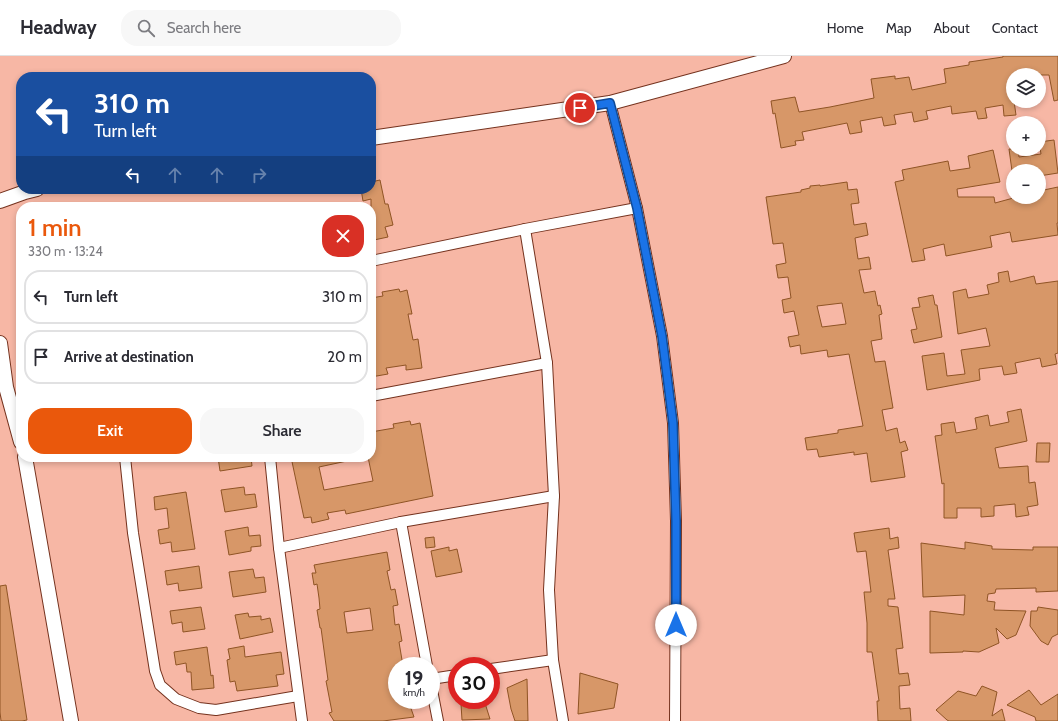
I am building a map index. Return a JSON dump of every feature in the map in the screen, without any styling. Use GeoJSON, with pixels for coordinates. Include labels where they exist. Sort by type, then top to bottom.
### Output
{"type":"FeatureCollection","features":[{"type":"Feature","properties":{"kind":"street"},"geometry":{"type":"LineString","coordinates":[[376,137],[610,103],[784,56]]}},
{"type":"Feature","properties":{"kind":"street"},"geometry":{"type":"LineString","coordinates":[[610,103],[637,208],[662,336],[673,423],[676,521],[675,721]]}},
{"type":"Feature","properties":{"kind":"street"},"geometry":{"type":"LineString","coordinates":[[0,201],[19,194]]}},
{"type":"Feature","properties":{"kind":"street"},"geometry":{"type":"LineString","coordinates":[[376,260],[525,229],[637,208]]}},
{"type":"Feature","properties":{"kind":"street"},"geometry":{"type":"LineString","coordinates":[[525,229],[546,363],[554,496],[549,590],[552,660],[563,721]]}},
{"type":"Feature","properties":{"kind":"street"},"geometry":{"type":"LineString","coordinates":[[0,343],[6,387],[16,424]]}},
{"type":"Feature","properties":{"kind":"street"},"geometry":{"type":"LineString","coordinates":[[376,395],[546,363]]}},
{"type":"Feature","properties":{"kind":"street"},"geometry":{"type":"LineString","coordinates":[[26,462],[71,721]]}},
{"type":"Feature","properties":{"kind":"street"},"geometry":{"type":"LineString","coordinates":[[126,462],[133,533],[155,671],[160,685],[176,699],[199,708],[216,710],[298,696]]}},
{"type":"Feature","properties":{"kind":"street"},"geometry":{"type":"LineString","coordinates":[[270,462],[279,548],[302,721]]}},
{"type":"Feature","properties":{"kind":"street"},"geometry":{"type":"LineString","coordinates":[[279,548],[401,522],[554,496]]}},
{"type":"Feature","properties":{"kind":"street"},"geometry":{"type":"LineString","coordinates":[[401,522],[425,657]]}},
{"type":"Feature","properties":{"kind":"street"},"geometry":{"type":"LineString","coordinates":[[500,668],[552,660]]}},
{"type":"Feature","properties":{"kind":"street"},"geometry":{"type":"LineString","coordinates":[[436,709],[438,721]]}},
{"type":"Feature","properties":{"kind":"building"},"geometry":{"type":"Polygon","coordinates":[[[1058,56],[1058,100],[1054,101],[1049,75],[1046,75],[1046,68],[1006,68],[1006,108],[1015,108],[1016,115],[1004,116],[1003,105],[985,108],[987,118],[978,119],[976,111],[952,114],[951,106],[926,111],[928,119],[914,122],[912,112],[894,115],[896,124],[884,126],[882,117],[860,121],[862,132],[850,134],[847,123],[802,132],[804,140],[795,141],[796,145],[781,148],[775,113],[773,114],[771,101],[795,97],[799,112],[830,107],[874,98],[871,79],[895,76],[895,79],[909,77],[912,90],[946,83],[944,69],[969,65],[969,62],[1003,57],[1058,56]]]}},
{"type":"Feature","properties":{"kind":"building"},"geometry":{"type":"Polygon","coordinates":[[[1054,140],[1058,173],[1046,175],[1046,164],[1011,164],[1010,156],[1046,156],[1046,141],[1054,140]]]}},
{"type":"Feature","properties":{"kind":"building"},"geometry":{"type":"Polygon","coordinates":[[[993,150],[1000,182],[957,189],[958,197],[994,197],[995,203],[1006,200],[1006,204],[1046,204],[1046,190],[1058,187],[1058,235],[1012,242],[1010,232],[990,236],[992,247],[946,256],[944,244],[923,249],[925,260],[912,262],[895,182],[904,180],[902,170],[948,161],[950,171],[970,168],[968,156],[993,150]]]}},
{"type":"Feature","properties":{"kind":"building"},"geometry":{"type":"Polygon","coordinates":[[[380,180],[385,204],[388,204],[393,225],[385,227],[388,237],[376,240],[376,202],[371,202],[371,199],[363,201],[362,194],[376,194],[376,181],[380,180]]]}},
{"type":"Feature","properties":{"kind":"building"},"geometry":{"type":"Polygon","coordinates":[[[847,182],[848,190],[857,189],[859,203],[851,204],[854,225],[866,223],[868,235],[855,238],[858,259],[869,257],[871,269],[859,270],[864,293],[875,291],[878,306],[880,305],[882,314],[879,315],[882,339],[871,341],[875,362],[885,361],[893,408],[882,410],[886,431],[897,428],[900,443],[905,441],[908,450],[901,452],[905,477],[871,482],[867,453],[854,455],[854,452],[819,457],[817,449],[807,450],[805,438],[838,433],[838,430],[863,426],[849,354],[828,357],[827,350],[801,354],[800,345],[790,347],[788,337],[799,335],[794,311],[784,313],[782,300],[791,298],[788,277],[778,278],[776,265],[786,263],[783,243],[773,244],[766,197],[801,192],[801,190],[810,188],[810,186],[847,182]],[[842,303],[817,306],[822,327],[846,324],[842,303]]]}},
{"type":"Feature","properties":{"kind":"building"},"geometry":{"type":"Polygon","coordinates":[[[1008,271],[1010,282],[1034,276],[1036,284],[1058,281],[1058,353],[1055,354],[1057,364],[1042,367],[1040,358],[1015,363],[1017,373],[1004,375],[1002,366],[979,369],[980,380],[927,390],[922,356],[944,353],[947,376],[965,374],[961,350],[990,346],[986,328],[958,334],[953,292],[966,289],[968,298],[989,294],[987,285],[999,282],[998,273],[1008,271]]]}},
{"type":"Feature","properties":{"kind":"building"},"geometry":{"type":"Polygon","coordinates":[[[399,289],[400,292],[407,290],[412,314],[408,314],[413,340],[418,339],[422,368],[406,370],[406,365],[386,368],[388,374],[376,376],[376,297],[383,296],[382,292],[399,289]]]}},
{"type":"Feature","properties":{"kind":"building"},"geometry":{"type":"Polygon","coordinates":[[[933,295],[935,305],[937,305],[942,337],[914,343],[911,330],[917,329],[912,308],[920,307],[918,298],[933,295]]]}},
{"type":"Feature","properties":{"kind":"building"},"geometry":{"type":"Polygon","coordinates":[[[1021,409],[1027,441],[995,448],[999,468],[1028,466],[1029,483],[1035,482],[1038,505],[1027,507],[1029,515],[1016,517],[1015,504],[994,506],[994,516],[981,517],[981,508],[957,508],[957,518],[944,518],[944,483],[942,484],[935,436],[942,435],[941,424],[954,422],[956,433],[977,429],[975,418],[988,415],[990,426],[1009,422],[1007,412],[1021,409]]]}},
{"type":"Feature","properties":{"kind":"building"},"geometry":{"type":"Polygon","coordinates":[[[410,421],[411,425],[420,423],[433,496],[346,514],[345,510],[327,513],[329,519],[312,523],[311,517],[304,518],[292,462],[342,462],[319,467],[324,490],[373,481],[369,462],[376,462],[376,431],[394,428],[393,424],[410,421]]]}},
{"type":"Feature","properties":{"kind":"building"},"geometry":{"type":"Polygon","coordinates":[[[1037,443],[1050,443],[1049,462],[1036,462],[1037,443]]]}},
{"type":"Feature","properties":{"kind":"building"},"geometry":{"type":"Polygon","coordinates":[[[219,462],[252,462],[252,466],[220,471],[219,462]]]}},
{"type":"Feature","properties":{"kind":"building"},"geometry":{"type":"Polygon","coordinates":[[[244,487],[245,495],[255,494],[257,507],[225,512],[221,490],[244,487]]]}},
{"type":"Feature","properties":{"kind":"building"},"geometry":{"type":"Polygon","coordinates":[[[186,492],[195,549],[172,552],[171,542],[160,544],[158,530],[169,528],[167,508],[155,510],[154,497],[186,492]]]}},
{"type":"Feature","properties":{"kind":"building"},"geometry":{"type":"Polygon","coordinates":[[[248,527],[249,536],[260,535],[261,546],[251,547],[251,551],[229,555],[225,531],[248,527]]]}},
{"type":"Feature","properties":{"kind":"building"},"geometry":{"type":"Polygon","coordinates":[[[889,528],[890,539],[898,537],[899,548],[888,550],[895,599],[888,599],[888,606],[898,607],[903,648],[896,649],[899,674],[908,673],[910,685],[899,686],[900,709],[910,708],[911,721],[878,721],[877,701],[879,701],[872,652],[867,652],[867,623],[864,592],[871,592],[866,551],[857,552],[854,533],[889,528]]]}},
{"type":"Feature","properties":{"kind":"building"},"geometry":{"type":"Polygon","coordinates":[[[434,537],[435,547],[426,548],[425,538],[434,537]]]}},
{"type":"Feature","properties":{"kind":"building"},"geometry":{"type":"Polygon","coordinates":[[[965,542],[992,546],[992,549],[1033,550],[1033,547],[1058,547],[1058,591],[1036,592],[1036,588],[996,589],[995,593],[988,594],[987,601],[995,602],[994,610],[1026,611],[1016,635],[1007,639],[996,628],[999,643],[979,652],[963,651],[930,653],[930,611],[964,615],[965,595],[923,597],[921,543],[965,549],[965,542]]]}},
{"type":"Feature","properties":{"kind":"building"},"geometry":{"type":"Polygon","coordinates":[[[449,547],[449,551],[457,549],[462,572],[436,577],[431,551],[449,547]]]}},
{"type":"Feature","properties":{"kind":"building"},"geometry":{"type":"Polygon","coordinates":[[[387,552],[390,570],[387,571],[391,590],[395,589],[398,605],[393,606],[395,625],[399,624],[402,641],[399,642],[402,657],[388,657],[388,709],[411,709],[414,717],[383,721],[334,721],[329,713],[332,712],[326,681],[328,680],[317,610],[320,609],[319,598],[317,584],[314,585],[312,573],[316,573],[314,565],[387,552]],[[370,608],[344,612],[347,633],[373,630],[370,608]]]}},
{"type":"Feature","properties":{"kind":"building"},"geometry":{"type":"Polygon","coordinates":[[[199,566],[202,588],[179,591],[178,583],[167,585],[165,571],[199,566]]]}},
{"type":"Feature","properties":{"kind":"building"},"geometry":{"type":"Polygon","coordinates":[[[253,569],[255,578],[264,577],[266,592],[233,597],[229,572],[253,569]]]}},
{"type":"Feature","properties":{"kind":"building"},"geometry":{"type":"Polygon","coordinates":[[[6,585],[27,720],[22,721],[1,721],[0,586],[6,585]]]}},
{"type":"Feature","properties":{"kind":"building"},"geometry":{"type":"Polygon","coordinates":[[[201,607],[205,629],[183,632],[182,622],[172,624],[170,611],[201,607]]]}},
{"type":"Feature","properties":{"kind":"building"},"geometry":{"type":"Polygon","coordinates":[[[1038,607],[1058,610],[1058,634],[1052,637],[1048,645],[1041,641],[1030,626],[1031,611],[1037,611],[1038,607]]]}},
{"type":"Feature","properties":{"kind":"building"},"geometry":{"type":"Polygon","coordinates":[[[248,613],[249,617],[261,616],[261,620],[270,618],[273,632],[240,639],[235,615],[248,613]]]}},
{"type":"Feature","properties":{"kind":"building"},"geometry":{"type":"Polygon","coordinates":[[[244,646],[245,657],[281,652],[284,674],[276,675],[278,686],[237,691],[235,681],[230,682],[227,660],[230,659],[228,649],[244,646]]]}},
{"type":"Feature","properties":{"kind":"building"},"geometry":{"type":"Polygon","coordinates":[[[207,647],[211,676],[213,675],[214,688],[192,690],[191,672],[187,672],[186,663],[176,665],[174,652],[207,647]]]}},
{"type":"Feature","properties":{"kind":"building"},"geometry":{"type":"Polygon","coordinates":[[[580,673],[618,684],[614,708],[578,714],[580,673]]]}},
{"type":"Feature","properties":{"kind":"building"},"geometry":{"type":"Polygon","coordinates":[[[527,679],[528,721],[515,721],[507,688],[527,679]]]}},
{"type":"Feature","properties":{"kind":"building"},"geometry":{"type":"Polygon","coordinates":[[[982,686],[997,692],[992,716],[1002,709],[1005,721],[949,721],[936,710],[958,691],[976,696],[982,686]]]}},
{"type":"Feature","properties":{"kind":"building"},"geometry":{"type":"Polygon","coordinates":[[[1029,690],[1041,705],[1058,694],[1058,721],[1036,721],[1035,717],[1007,705],[1029,690]]]}},
{"type":"Feature","properties":{"kind":"building"},"geometry":{"type":"Polygon","coordinates":[[[461,709],[487,709],[490,719],[462,720],[461,709]]]}},
{"type":"Feature","properties":{"kind":"route"},"geometry":{"type":"LineString","coordinates":[[580,108],[610,103],[637,208],[662,336],[673,423],[676,521],[676,625]]}}]}
